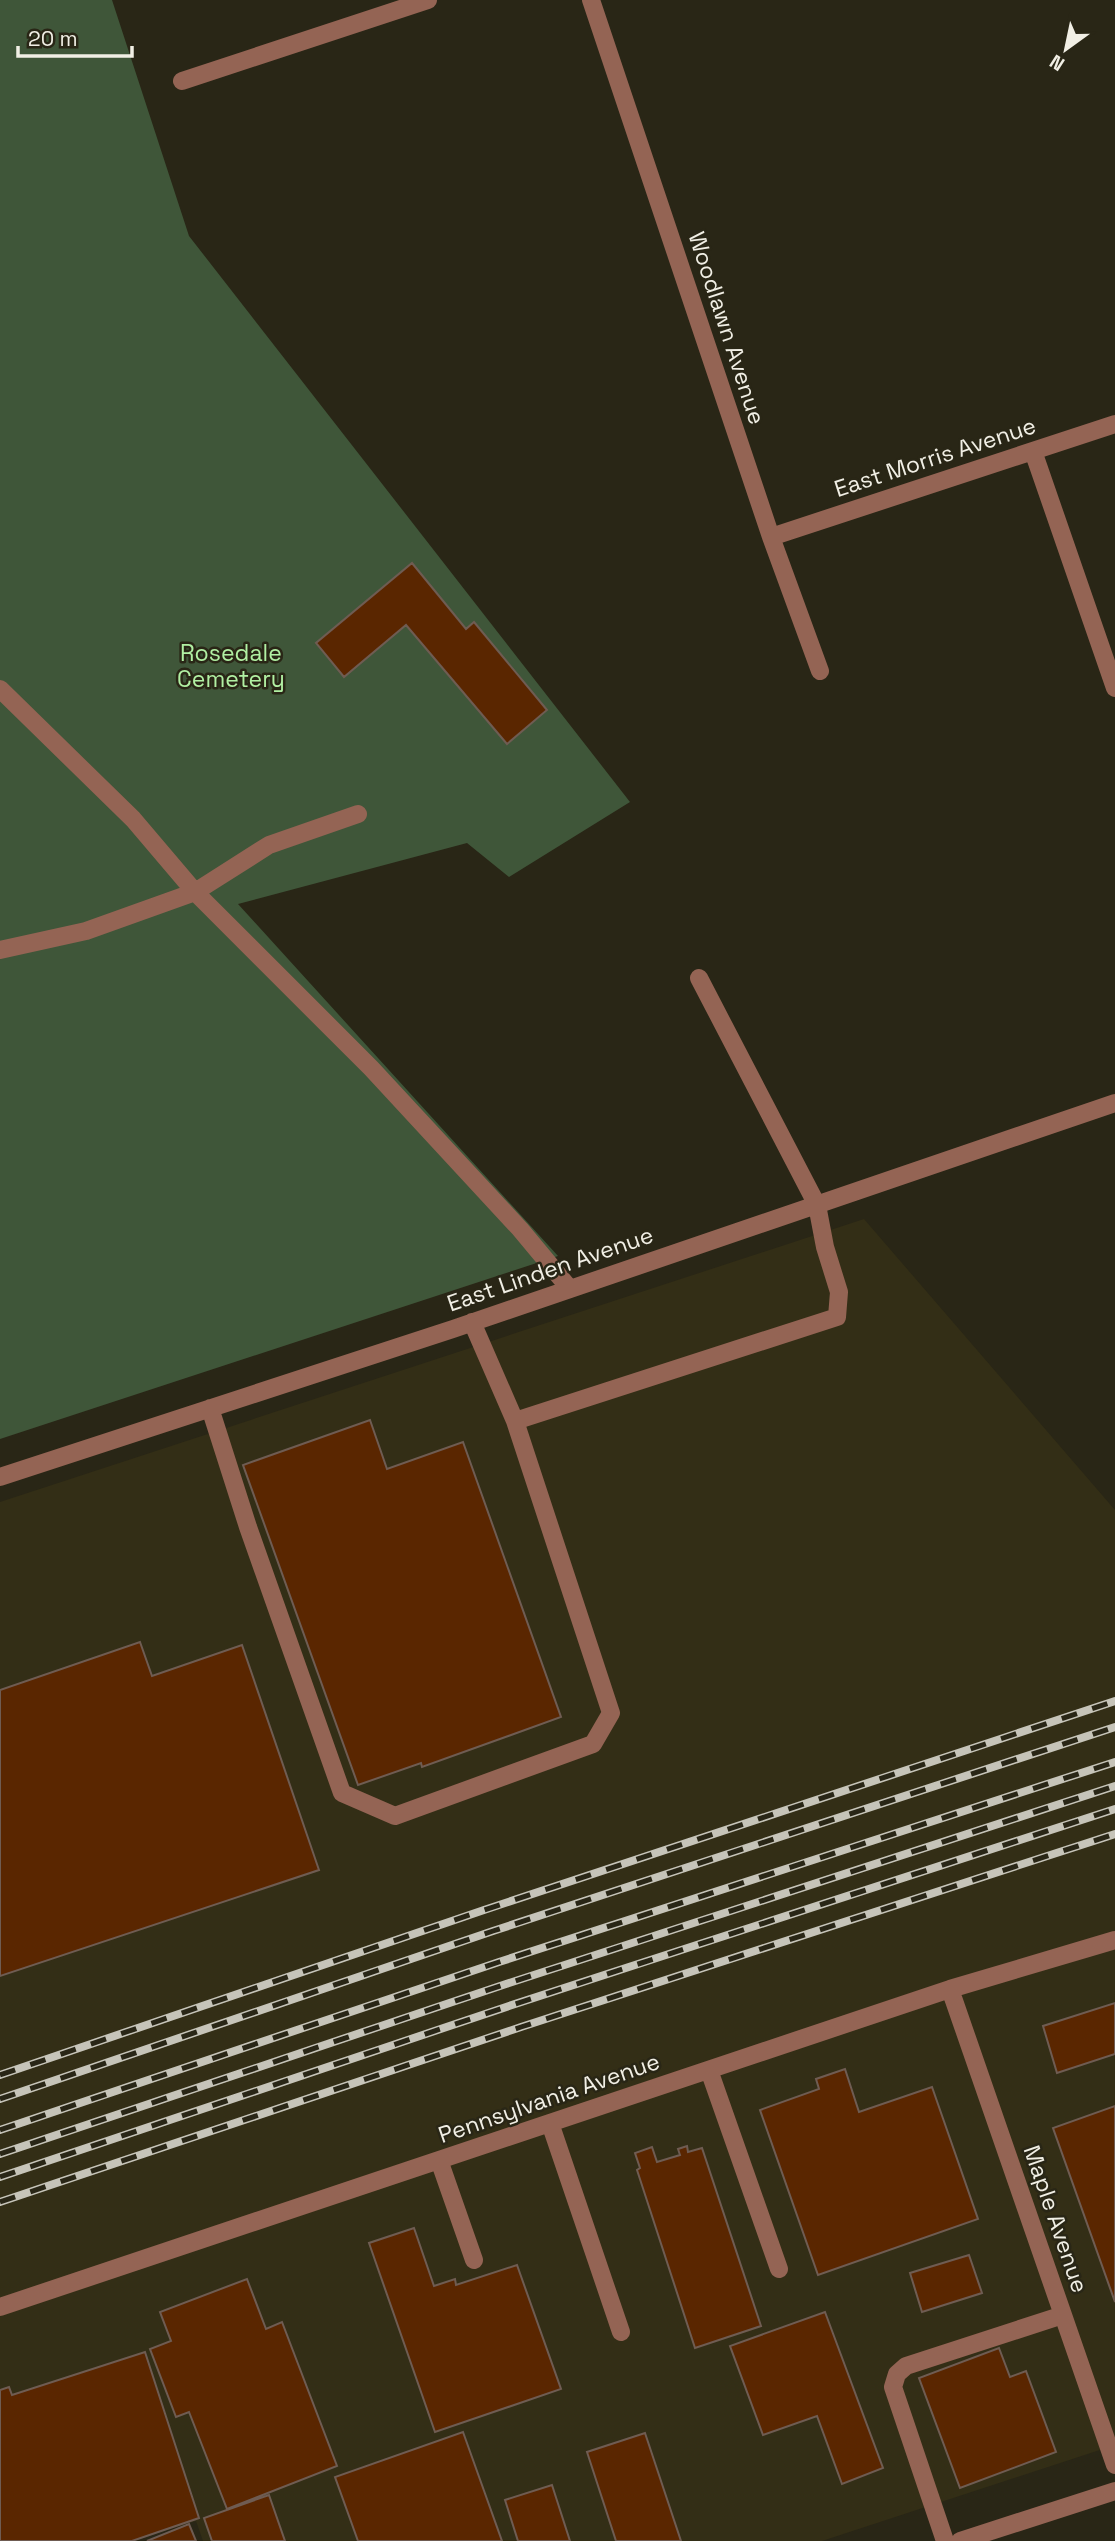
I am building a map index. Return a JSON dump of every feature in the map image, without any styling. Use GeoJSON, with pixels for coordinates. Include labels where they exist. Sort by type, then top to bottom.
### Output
{"type":"FeatureCollection","features":[{"type":"Feature","properties":{"kind":"street"},"geometry":{"type":"LineString","coordinates":[[182,81],[428,0]]}},
{"type":"Feature","properties":{"kind":"street","name":"Woodlawn Avenue"},"geometry":{"type":"LineString","coordinates":[[591,0],[771,537],[820,671]]}},
{"type":"Feature","properties":{"kind":"street","name":"East Morris Avenue"},"geometry":{"type":"LineString","coordinates":[[771,537],[1115,424]]}},
{"type":"Feature","properties":{"kind":"street"},"geometry":{"type":"LineString","coordinates":[[1033,451],[1115,688]]}},
{"type":"Feature","properties":{"kind":"street"},"geometry":{"type":"LineString","coordinates":[[0,689],[133,819],[195,892],[371,1068],[520,1229],[570,1289]]}},
{"type":"Feature","properties":{"kind":"street"},"geometry":{"type":"LineString","coordinates":[[0,950],[86,931],[195,892],[269,845],[358,814]]}},
{"type":"Feature","properties":{"kind":"street"},"geometry":{"type":"LineString","coordinates":[[515,1421],[837,1317],[839,1292],[825,1247],[817,1205],[699,978]]}},
{"type":"Feature","properties":{"kind":"street","name":"East Linden Avenue"},"geometry":{"type":"LineString","coordinates":[[0,1477],[472,1322],[1115,1103]]}},
{"type":"Feature","properties":{"kind":"street"},"geometry":{"type":"LineString","coordinates":[[210,1408],[248,1527],[342,1793],[395,1815],[593,1744],[611,1713],[515,1421],[472,1322]]}},
{"type":"Feature","properties":{"kind":"street","name":"Pennsylvania Avenue"},"geometry":{"type":"LineString","coordinates":[[0,2308],[950,1989],[1115,1940]]}},
{"type":"Feature","properties":{"kind":"street","name":"Maple Avenue"},"geometry":{"type":"LineString","coordinates":[[950,1989],[1115,2465]]}},
{"type":"Feature","properties":{"kind":"street"},"geometry":{"type":"LineString","coordinates":[[709,2070],[779,2269]]}},
{"type":"Feature","properties":{"kind":"street"},"geometry":{"type":"LineString","coordinates":[[550,2123],[621,2332]]}},
{"type":"Feature","properties":{"kind":"street"},"geometry":{"type":"LineString","coordinates":[[439,2160],[474,2260]]}},
{"type":"Feature","properties":{"kind":"street"},"geometry":{"type":"LineString","coordinates":[[945,2541],[892,2387],[897,2374],[906,2366],[1063,2315]]}},
{"type":"Feature","properties":{"kind":"street"},"geometry":{"type":"LineString","coordinates":[[960,2541],[1115,2491]]}},
{"type":"Feature","properties":{"kind":"shaded area"},"geometry":{"type":"Polygon","coordinates":[[[864,1219],[1115,1510],[1115,2445],[822,2541],[203,2541],[196,2521],[132,2541],[0,2541],[0,1502],[864,1219]]]}},
{"type":"Feature","properties":{"kind":"green space","name":"Rosedale Cemetery"},"geometry":{"type":"Polygon","coordinates":[[[0,0],[112,0],[189,236],[630,802],[509,877],[467,843],[238,904],[558,1256],[0,1439],[0,0]]]}},
{"type":"Feature","properties":{"kind":"building"},"geometry":{"type":"Polygon","coordinates":[[[412,563],[466,629],[474,622],[547,710],[507,744],[406,625],[344,677],[316,643],[412,563]]]}},
{"type":"Feature","properties":{"kind":"building"},"geometry":{"type":"Polygon","coordinates":[[[370,1420],[387,1469],[463,1442],[561,1717],[422,1767],[421,1763],[358,1785],[243,1465],[370,1420]]]}},
{"type":"Feature","properties":{"kind":"building"},"geometry":{"type":"Polygon","coordinates":[[[140,1642],[152,1676],[242,1645],[319,1870],[0,1976],[0,1690],[140,1642]]]}},
{"type":"Feature","properties":{"kind":"building"},"geometry":{"type":"Polygon","coordinates":[[[1115,2003],[1115,2054],[1057,2073],[1043,2026],[1115,2003]]]}},
{"type":"Feature","properties":{"kind":"building"},"geometry":{"type":"Polygon","coordinates":[[[845,2069],[859,2112],[932,2087],[978,2219],[818,2275],[760,2110],[819,2089],[816,2079],[845,2069]]]}},
{"type":"Feature","properties":{"kind":"building"},"geometry":{"type":"Polygon","coordinates":[[[1115,2106],[1115,2302],[1053,2128],[1115,2106]]]}},
{"type":"Feature","properties":{"kind":"building"},"geometry":{"type":"Polygon","coordinates":[[[687,2146],[688,2152],[702,2148],[761,2326],[695,2348],[637,2170],[640,2168],[635,2153],[652,2147],[657,2162],[680,2155],[678,2149],[687,2146]]]}},
{"type":"Feature","properties":{"kind":"building"},"geometry":{"type":"Polygon","coordinates":[[[414,2228],[434,2286],[455,2279],[456,2285],[517,2265],[561,2389],[435,2432],[369,2243],[414,2228]]]}},
{"type":"Feature","properties":{"kind":"building"},"geometry":{"type":"Polygon","coordinates":[[[969,2255],[982,2293],[922,2312],[910,2273],[969,2255]]]}},
{"type":"Feature","properties":{"kind":"building"},"geometry":{"type":"Polygon","coordinates":[[[247,2279],[266,2329],[282,2322],[337,2466],[227,2509],[189,2412],[176,2417],[150,2349],[171,2341],[160,2312],[247,2279]]]}},
{"type":"Feature","properties":{"kind":"building"},"geometry":{"type":"Polygon","coordinates":[[[825,2312],[883,2468],[842,2484],[817,2416],[763,2435],[730,2346],[825,2312]]]}},
{"type":"Feature","properties":{"kind":"building"},"geometry":{"type":"Polygon","coordinates":[[[999,2348],[1010,2377],[1026,2371],[1056,2452],[960,2488],[919,2378],[999,2348]]]}},
{"type":"Feature","properties":{"kind":"building"},"geometry":{"type":"Polygon","coordinates":[[[145,2352],[199,2518],[132,2541],[0,2541],[0,2390],[9,2387],[12,2395],[145,2352]]]}},
{"type":"Feature","properties":{"kind":"building"},"geometry":{"type":"Polygon","coordinates":[[[463,2432],[502,2541],[358,2541],[335,2477],[463,2432]]]}},
{"type":"Feature","properties":{"kind":"building"},"geometry":{"type":"Polygon","coordinates":[[[645,2433],[681,2541],[616,2541],[587,2452],[645,2433]]]}},
{"type":"Feature","properties":{"kind":"building"},"geometry":{"type":"Polygon","coordinates":[[[552,2485],[570,2541],[518,2541],[505,2500],[552,2485]]]}},
{"type":"Feature","properties":{"kind":"building"},"geometry":{"type":"Polygon","coordinates":[[[269,2495],[285,2541],[212,2541],[204,2518],[269,2495]]]}},
{"type":"Feature","properties":{"kind":"building"},"geometry":{"type":"Polygon","coordinates":[[[189,2524],[196,2541],[147,2541],[189,2524]]]}},
{"type":"Feature","properties":{"kind":"railway"},"geometry":{"type":"LineString","coordinates":[[0,2075],[484,1910],[1115,1701]]}},
{"type":"Feature","properties":{"kind":"railway"},"geometry":{"type":"LineString","coordinates":[[0,2099],[493,1931],[1115,1727]]}},
{"type":"Feature","properties":{"kind":"railway"},"geometry":{"type":"LineString","coordinates":[[0,2130],[499,1962],[1115,1762]]}},
{"type":"Feature","properties":{"kind":"railway"},"geometry":{"type":"LineString","coordinates":[[0,2154],[506,1984],[1115,1786]]}},
{"type":"Feature","properties":{"kind":"railway"},"geometry":{"type":"LineString","coordinates":[[0,2177],[509,2006],[1115,1809]]}},
{"type":"Feature","properties":{"kind":"railway"},"geometry":{"type":"LineString","coordinates":[[0,2202],[521,2027],[1115,1834]]}}]}
